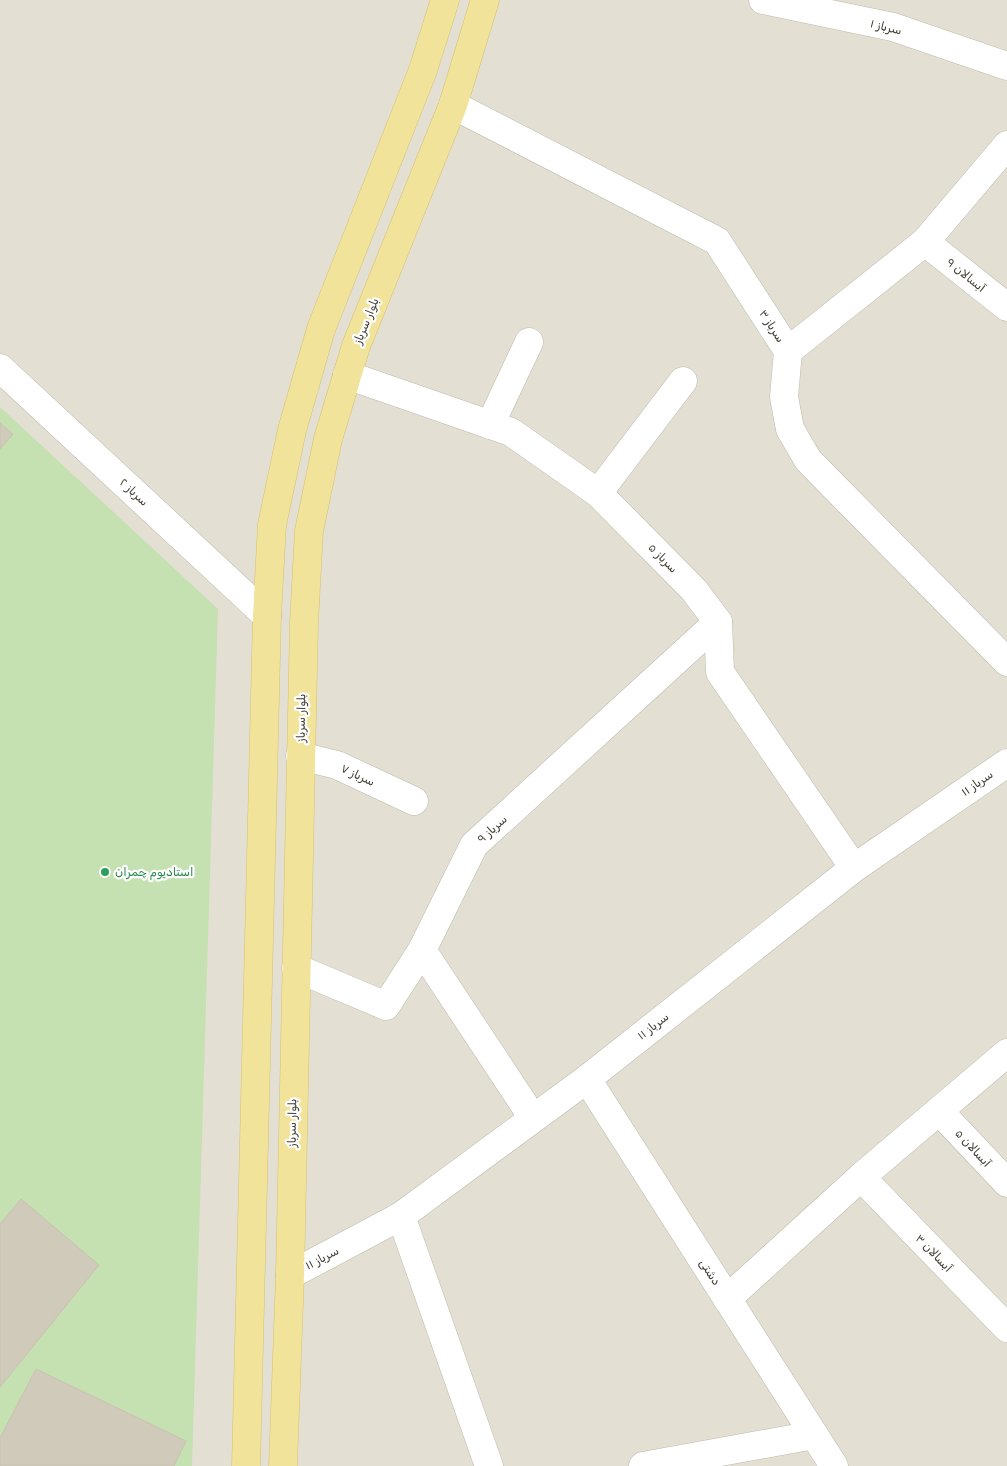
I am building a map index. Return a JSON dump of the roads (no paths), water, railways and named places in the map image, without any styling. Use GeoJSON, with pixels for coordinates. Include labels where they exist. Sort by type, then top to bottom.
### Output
{"type":"FeatureCollection","features":[{"type":"Feature","properties":{"kind":"main road"},"geometry":{"type":"LineString","coordinates":[[246,1466],[267,616],[272,525],[297,411],[321,329],[423,70],[445,0]]}},
{"type":"Feature","properties":{"kind":"main road","name":"بلوار سرباز"},"geometry":{"type":"LineString","coordinates":[[283,1466],[290,1274],[300,756],[309,531],[328,438],[346,375],[453,105],[485,0]]}},
{"type":"Feature","properties":{"kind":"street","name":"سرباز ۱"},"geometry":{"type":"LineString","coordinates":[[762,0],[893,27],[1007,66]]}},
{"type":"Feature","properties":{"kind":"street","name":"سرباز ۳"},"geometry":{"type":"LineString","coordinates":[[453,105],[717,241],[788,351],[784,397],[790,429],[808,460],[1007,662]]}},
{"type":"Feature","properties":{"kind":"street"},"geometry":{"type":"LineString","coordinates":[[788,351],[925,242],[1007,145]]}},
{"type":"Feature","properties":{"kind":"street","name":"آبسالان ۹"},"geometry":{"type":"LineString","coordinates":[[925,242],[1007,307]]}},
{"type":"Feature","properties":{"kind":"street"},"geometry":{"type":"LineString","coordinates":[[490,425],[529,342]]}},
{"type":"Feature","properties":{"kind":"street","name":"سرباز ۲"},"geometry":{"type":"LineString","coordinates":[[0,368],[267,616]]}},
{"type":"Feature","properties":{"kind":"street","name":"سرباز ۵"},"geometry":{"type":"LineString","coordinates":[[346,375],[511,432],[598,493],[694,590],[718,622]]}},
{"type":"Feature","properties":{"kind":"street"},"geometry":{"type":"LineString","coordinates":[[598,493],[683,381]]}},
{"type":"Feature","properties":{"kind":"street"},"geometry":{"type":"LineString","coordinates":[[718,622],[720,672],[854,868]]}},
{"type":"Feature","properties":{"kind":"street","name":"سرباز ۹"},"geometry":{"type":"LineString","coordinates":[[296,968],[386,1006],[422,950],[474,846],[718,622]]}},
{"type":"Feature","properties":{"kind":"street","name":"سرباز ۷"},"geometry":{"type":"LineString","coordinates":[[300,756],[337,765],[414,801]]}},
{"type":"Feature","properties":{"kind":"street","name":"سرباز ۱۱"},"geometry":{"type":"LineString","coordinates":[[290,1274],[401,1216],[587,1079],[854,868],[1007,763]]}},
{"type":"Feature","properties":{"kind":"street"},"geometry":{"type":"LineString","coordinates":[[422,950],[533,1118]]}},
{"type":"Feature","properties":{"kind":"street"},"geometry":{"type":"LineString","coordinates":[[727,1299],[861,1177],[940,1112],[1007,1053]]}},
{"type":"Feature","properties":{"kind":"street","name":"دشتی"},"geometry":{"type":"LineString","coordinates":[[587,1079],[834,1466]]}},
{"type":"Feature","properties":{"kind":"street","name":"آبسالان ۵"},"geometry":{"type":"LineString","coordinates":[[940,1112],[1007,1183]]}},
{"type":"Feature","properties":{"kind":"street","name":"آبسالان ۳"},"geometry":{"type":"LineString","coordinates":[[861,1177],[1007,1328]]}},
{"type":"Feature","properties":{"kind":"street"},"geometry":{"type":"LineString","coordinates":[[401,1216],[489,1466]]}},
{"type":"Feature","properties":{"kind":"street"},"geometry":{"type":"LineString","coordinates":[[643,1466],[814,1436]]}},
{"type":"Feature","properties":{"kind":"place","name":"استادیوم چمران"},"geometry":{"type":"Point","coordinates":[105,872]}}]}
